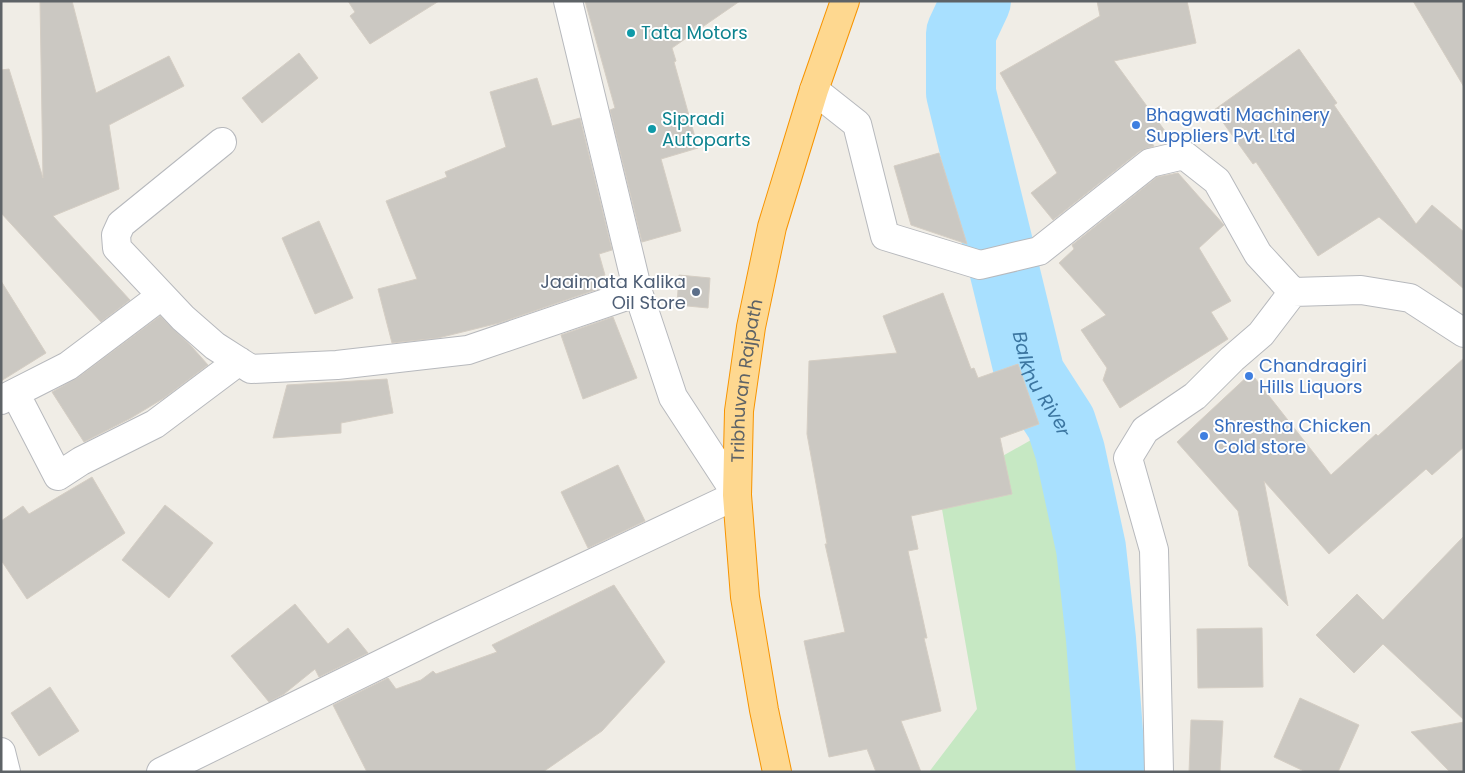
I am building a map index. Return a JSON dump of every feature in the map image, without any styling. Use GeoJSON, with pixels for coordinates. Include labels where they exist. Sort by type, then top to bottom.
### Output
{"type":"FeatureCollection","features":[{"type":"Feature","properties":{"kind":"highway","name":"Tribhuvan Rajpath"},"geometry":{"type":"LineString","coordinates":[[777,772],[764,710],[745,597],[737,495],[739,411],[751,327],[772,227],[814,90],[845,1]]}},
{"type":"Feature","properties":{"kind":"street"},"geometry":{"type":"LineString","coordinates":[[161,772],[440,636],[737,495],[673,397],[638,292],[568,1]]}},
{"type":"Feature","properties":{"kind":"street"},"geometry":{"type":"LineString","coordinates":[[814,90],[857,124],[885,236],[980,265],[1040,251],[1150,163],[1184,155],[1217,180],[1258,254],[1293,292],[1361,290],[1410,298],[1464,333]]}},
{"type":"Feature","properties":{"kind":"street"},"geometry":{"type":"LineString","coordinates":[[222,142],[121,224],[116,235],[117,248],[183,318],[215,346],[251,369],[318,366],[468,350],[638,292]]}},
{"type":"Feature","properties":{"kind":"street"},"geometry":{"type":"LineString","coordinates":[[1159,772],[1154,550],[1128,458],[1145,430],[1195,396],[1260,334],[1293,292]]}},
{"type":"Feature","properties":{"kind":"street"},"geometry":{"type":"LineString","coordinates":[[161,296],[68,366],[8,396],[58,476],[81,461],[155,424],[239,361]]}},
{"type":"Feature","properties":{"kind":"street"},"geometry":{"type":"LineString","coordinates":[[1,752],[6,772]]}},
{"type":"Feature","properties":{"kind":"green space"},"geometry":{"type":"Polygon","coordinates":[[[1061,423],[1079,772],[929,772],[977,709],[939,492],[1061,423]]]}},
{"type":"Feature","properties":{"kind":"building"},"geometry":{"type":"Polygon","coordinates":[[[40,1],[72,1],[96,93],[169,56],[184,86],[109,125],[119,189],[53,216],[130,300],[101,322],[1,213],[1,70],[9,69],[43,178],[40,1]]]}},
{"type":"Feature","properties":{"kind":"building"},"geometry":{"type":"Polygon","coordinates":[[[348,1],[439,1],[370,44],[350,16],[355,12],[348,1]]]}},
{"type":"Feature","properties":{"kind":"building"},"geometry":{"type":"Polygon","coordinates":[[[585,1],[740,1],[672,48],[676,61],[674,62],[698,148],[661,159],[681,231],[642,242],[610,110],[615,108],[585,1]]]}},
{"type":"Feature","properties":{"kind":"building"},"geometry":{"type":"Polygon","coordinates":[[[1097,1],[1187,1],[1196,43],[1114,61],[1165,131],[1151,142],[1154,146],[1140,151],[1053,220],[1031,193],[1057,173],[1000,73],[1100,16],[1097,1]]]}},
{"type":"Feature","properties":{"kind":"building"},"geometry":{"type":"Polygon","coordinates":[[[1413,1],[1464,1],[1464,87],[1413,1]]]}},
{"type":"Feature","properties":{"kind":"building"},"geometry":{"type":"Polygon","coordinates":[[[1299,49],[1337,103],[1334,105],[1416,224],[1432,205],[1464,232],[1464,289],[1379,217],[1318,256],[1256,162],[1253,164],[1214,110],[1299,49]]]}},
{"type":"Feature","properties":{"kind":"building"},"geometry":{"type":"Polygon","coordinates":[[[299,53],[318,78],[262,123],[242,98],[299,53]]]}},
{"type":"Feature","properties":{"kind":"building"},"geometry":{"type":"Polygon","coordinates":[[[537,78],[552,126],[580,118],[612,250],[599,254],[605,275],[597,278],[601,288],[499,323],[438,338],[392,343],[378,289],[417,279],[386,201],[447,177],[445,172],[506,147],[490,92],[537,78]]]}},
{"type":"Feature","properties":{"kind":"building"},"geometry":{"type":"Polygon","coordinates":[[[939,153],[967,244],[911,225],[894,166],[939,153]]]}},
{"type":"Feature","properties":{"kind":"building"},"geometry":{"type":"Polygon","coordinates":[[[1178,173],[1224,225],[1199,248],[1231,301],[1211,312],[1228,339],[1120,408],[1103,380],[1107,368],[1081,330],[1106,315],[1059,263],[1074,249],[1072,245],[1157,177],[1178,173]]]}},
{"type":"Feature","properties":{"kind":"building"},"geometry":{"type":"Polygon","coordinates":[[[319,221],[353,298],[315,314],[282,238],[319,221]]]}},
{"type":"Feature","properties":{"kind":"building"},"geometry":{"type":"Polygon","coordinates":[[[679,275],[710,278],[708,308],[677,305],[679,275]]]}},
{"type":"Feature","properties":{"kind":"building"},"geometry":{"type":"Polygon","coordinates":[[[1,281],[46,353],[1,381],[1,281]]]}},
{"type":"Feature","properties":{"kind":"building"},"geometry":{"type":"Polygon","coordinates":[[[943,293],[971,369],[974,368],[978,378],[1018,364],[1039,424],[1000,438],[1012,494],[911,516],[918,549],[908,551],[927,638],[924,638],[941,711],[901,721],[921,772],[876,772],[867,749],[829,757],[804,641],[845,632],[825,544],[827,544],[807,434],[809,361],[897,353],[883,316],[943,293]]]}},
{"type":"Feature","properties":{"kind":"building"},"geometry":{"type":"Polygon","coordinates":[[[160,316],[208,365],[164,398],[131,418],[84,442],[52,392],[77,378],[160,316]]]}},
{"type":"Feature","properties":{"kind":"building"},"geometry":{"type":"Polygon","coordinates":[[[613,317],[637,378],[583,399],[561,335],[613,317]]]}},
{"type":"Feature","properties":{"kind":"building"},"geometry":{"type":"Polygon","coordinates":[[[1464,358],[1464,447],[1432,475],[1426,469],[1329,554],[1264,481],[1288,606],[1249,566],[1238,511],[1177,442],[1251,373],[1331,475],[1376,434],[1378,436],[1464,358]]]}},
{"type":"Feature","properties":{"kind":"building"},"geometry":{"type":"Polygon","coordinates":[[[387,379],[393,413],[341,423],[341,433],[273,438],[287,385],[387,379]]]}},
{"type":"Feature","properties":{"kind":"building"},"geometry":{"type":"Polygon","coordinates":[[[618,465],[645,521],[588,548],[561,492],[618,465]]]}},
{"type":"Feature","properties":{"kind":"building"},"geometry":{"type":"Polygon","coordinates":[[[92,477],[125,533],[27,599],[1,560],[1,521],[23,506],[29,514],[92,477]]]}},
{"type":"Feature","properties":{"kind":"building"},"geometry":{"type":"Polygon","coordinates":[[[165,505],[213,543],[169,598],[122,560],[165,505]]]}},
{"type":"Feature","properties":{"kind":"building"},"geometry":{"type":"Polygon","coordinates":[[[1464,536],[1464,720],[1383,644],[1354,673],[1316,635],[1357,594],[1383,620],[1464,536]]]}},
{"type":"Feature","properties":{"kind":"building"},"geometry":{"type":"Polygon","coordinates":[[[614,585],[665,662],[602,731],[543,772],[367,772],[333,705],[388,678],[396,689],[421,680],[433,671],[436,674],[497,652],[492,645],[614,585]]]}},
{"type":"Feature","properties":{"kind":"building"},"geometry":{"type":"Polygon","coordinates":[[[295,604],[328,644],[348,628],[368,653],[319,677],[315,669],[284,694],[269,702],[231,656],[295,604]]]}},
{"type":"Feature","properties":{"kind":"building"},"geometry":{"type":"Polygon","coordinates":[[[1262,628],[1263,687],[1198,688],[1197,629],[1262,628]]]}},
{"type":"Feature","properties":{"kind":"building"},"geometry":{"type":"Polygon","coordinates":[[[50,687],[79,731],[39,756],[11,713],[50,687]]]}},
{"type":"Feature","properties":{"kind":"building"},"geometry":{"type":"Polygon","coordinates":[[[1300,698],[1359,725],[1338,772],[1306,772],[1274,757],[1300,698]]]}},
{"type":"Feature","properties":{"kind":"building"},"geometry":{"type":"Polygon","coordinates":[[[1191,720],[1223,721],[1220,772],[1189,772],[1191,720]]]}},
{"type":"Feature","properties":{"kind":"building"},"geometry":{"type":"Polygon","coordinates":[[[1464,722],[1464,772],[1450,772],[1411,732],[1464,722]]]}},
{"type":"Feature","properties":{"kind":"waterway","name":"Balkhu River"},"geometry":{"type":"LineString","coordinates":[[976,1],[961,33],[961,93],[1030,375],[1061,423],[1070,451],[1091,548],[1101,639],[1111,772]]}},
{"type":"Feature","properties":{"kind":"place","name":"Tata Motors"},"geometry":{"type":"Point","coordinates":[631,33]}},
{"type":"Feature","properties":{"kind":"place","name":"Bhagwati Machinery Suppliers Pvt. Ltd"},"geometry":{"type":"Point","coordinates":[1136,125]}},
{"type":"Feature","properties":{"kind":"place","name":"Sipradi Autoparts"},"geometry":{"type":"Point","coordinates":[652,129]}},
{"type":"Feature","properties":{"kind":"place","name":"Jaaimata Kalika Oil Store"},"geometry":{"type":"Point","coordinates":[696,292]}},
{"type":"Feature","properties":{"kind":"place","name":"Chandragiri Hills Liquors"},"geometry":{"type":"Point","coordinates":[1249,376]}},
{"type":"Feature","properties":{"kind":"place","name":"Shrestha Chicken Cold store"},"geometry":{"type":"Point","coordinates":[1204,436]}}]}
